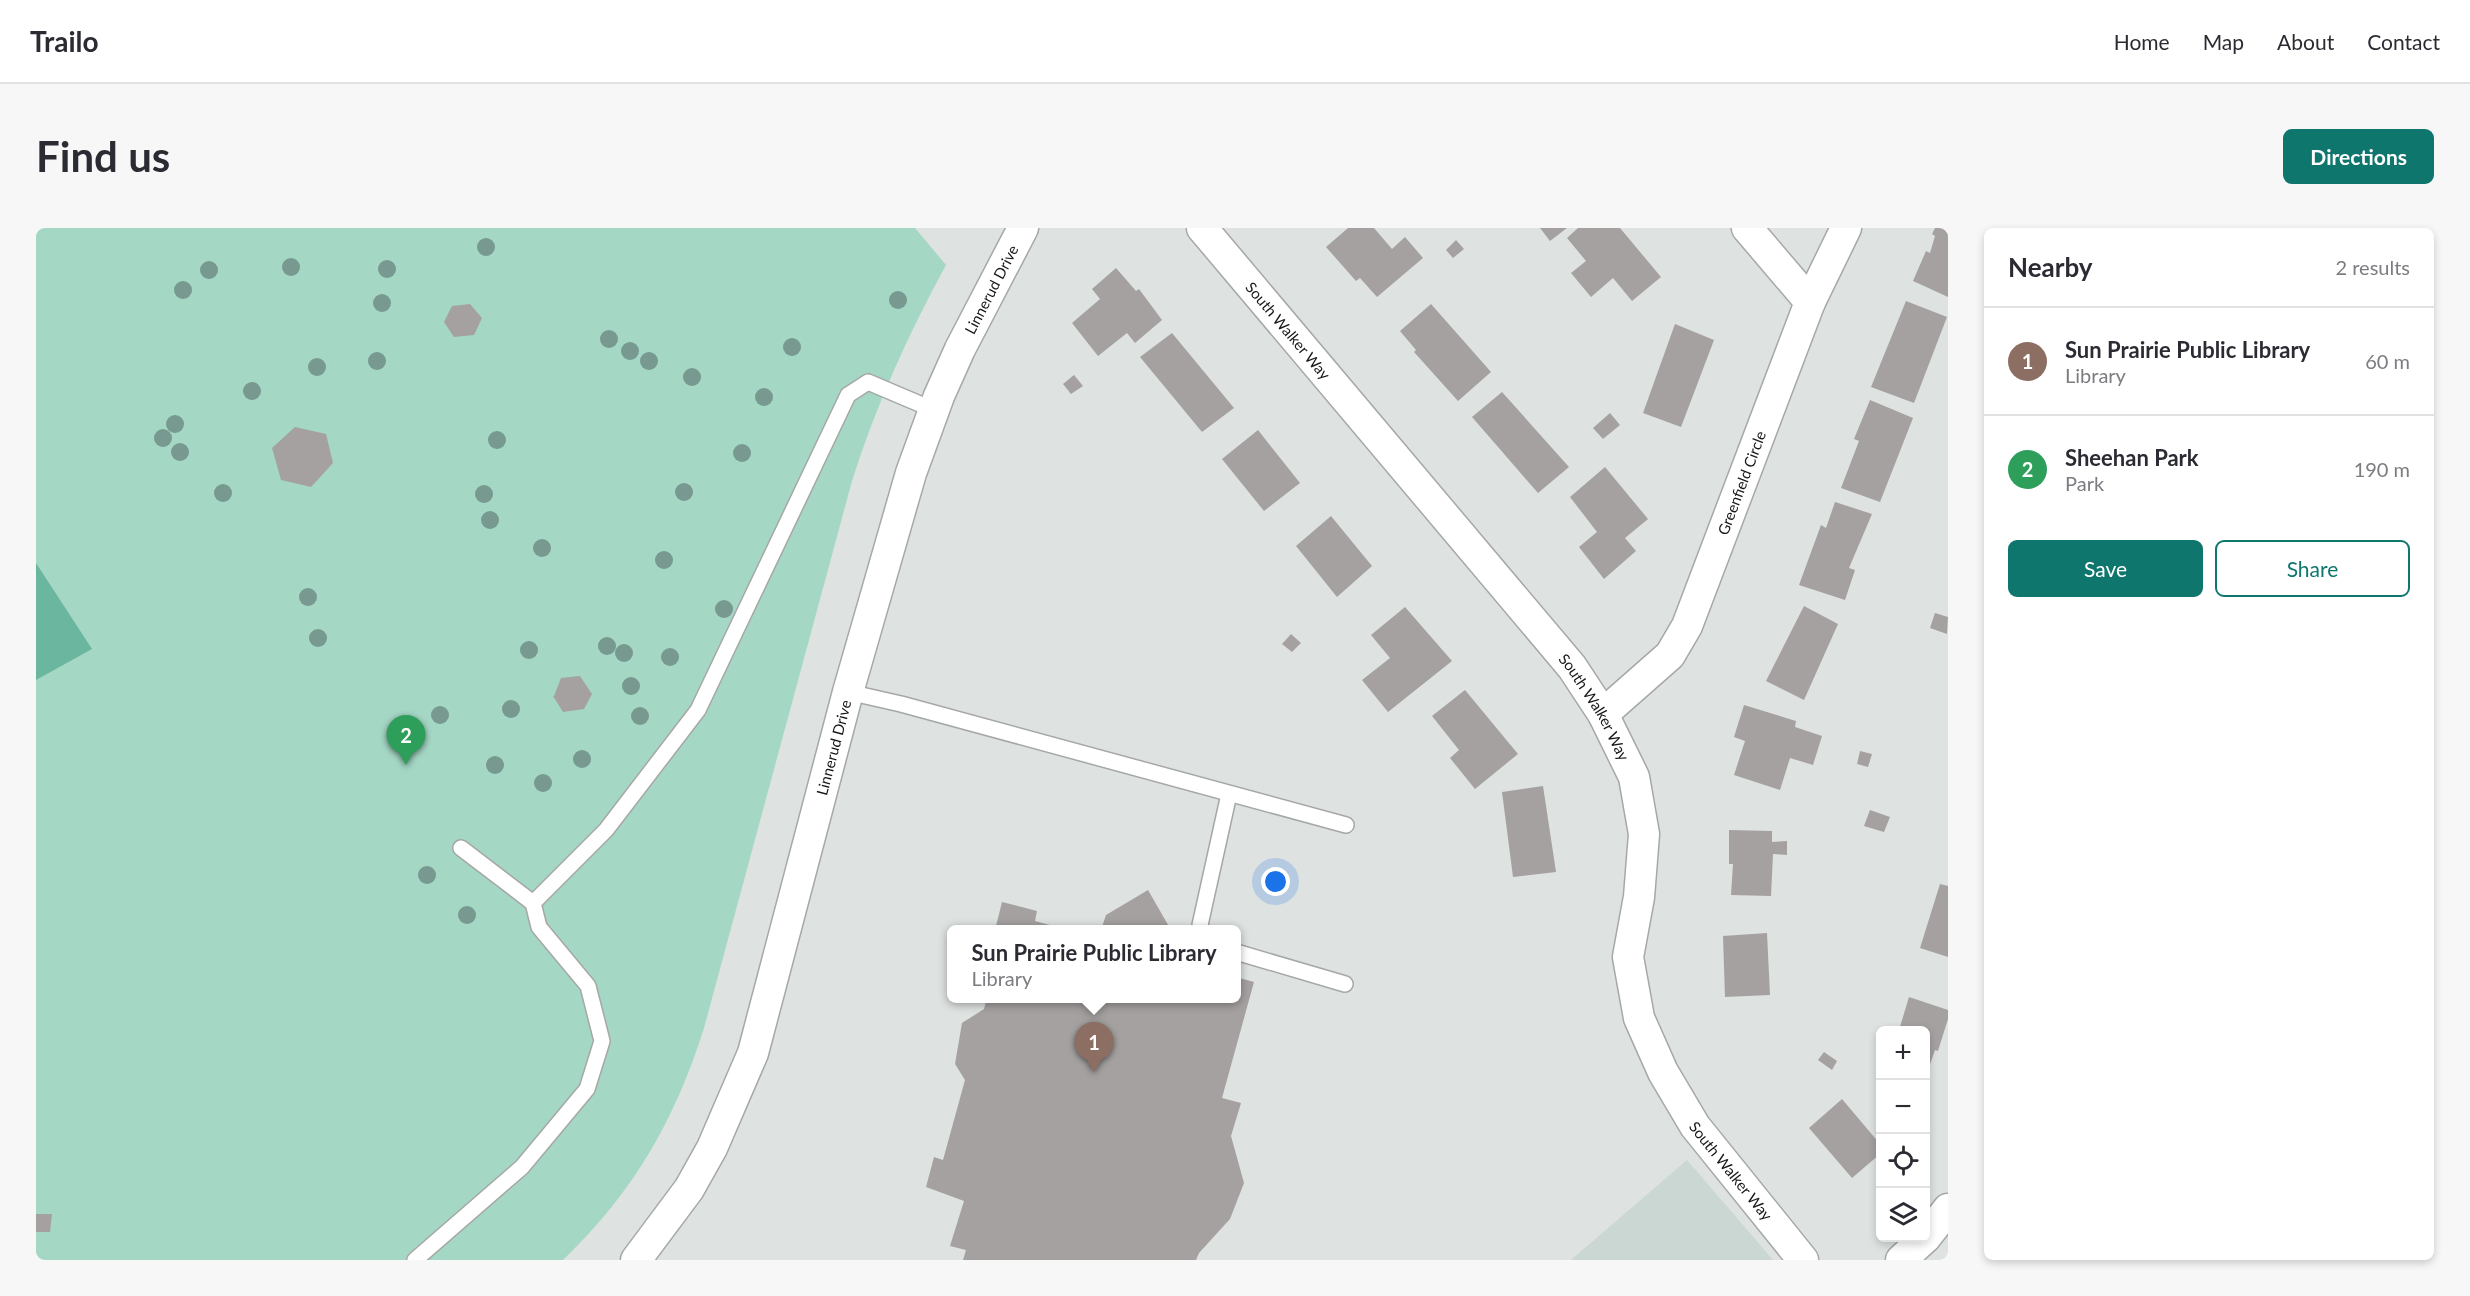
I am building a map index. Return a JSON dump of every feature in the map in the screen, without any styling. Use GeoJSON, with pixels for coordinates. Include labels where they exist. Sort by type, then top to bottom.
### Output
{"type":"FeatureCollection","features":[{"type":"Feature","properties":{"kind":"street","name":"Linnerud Drive"},"geometry":{"type":"LineString","coordinates":[[636,1260],[688,1189],[712,1148],[753,1053],[848,692],[911,473],[960,349],[1023,228]]}},
{"type":"Feature","properties":{"kind":"street","name":"South Walker Way"},"geometry":{"type":"LineString","coordinates":[[1202,228],[1572,666],[1603,714],[1634,777],[1644,834],[1638,897],[1628,957],[1639,1018],[1663,1072],[1695,1126],[1803,1260]]}},
{"type":"Feature","properties":{"kind":"street"},"geometry":{"type":"LineString","coordinates":[[1747,228],[1810,302]]}},
{"type":"Feature","properties":{"kind":"street","name":"Greenfield Circle"},"geometry":{"type":"LineString","coordinates":[[1603,714],[1670,656],[1687,626],[1810,302],[1846,228]]}},
{"type":"Feature","properties":{"kind":"street"},"geometry":{"type":"LineString","coordinates":[[1930,1231],[1948,1209]]}},
{"type":"Feature","properties":{"kind":"street"},"geometry":{"type":"LineString","coordinates":[[1901,1260],[1920,1242]]}},
{"type":"Feature","properties":{"kind":"lane"},"geometry":{"type":"LineString","coordinates":[[533,903],[606,830],[698,710],[848,395],[868,382],[934,410]]}},
{"type":"Feature","properties":{"kind":"lane"},"geometry":{"type":"LineString","coordinates":[[848,692],[1346,825]]}},
{"type":"Feature","properties":{"kind":"lane"},"geometry":{"type":"LineString","coordinates":[[1200,925],[1229,794]]}},
{"type":"Feature","properties":{"kind":"lane"},"geometry":{"type":"LineString","coordinates":[[415,1260],[522,1167],[587,1089],[602,1041],[588,986],[539,927],[533,903],[461,848]]}},
{"type":"Feature","properties":{"kind":"lane"},"geometry":{"type":"LineString","coordinates":[[1241,953],[1345,984]]}},
{"type":"Feature","properties":{"kind":"shaded area"},"geometry":{"type":"Polygon","coordinates":[[[1687,1160],[1773,1260],[1571,1260],[1687,1160]]]}},
{"type":"Feature","properties":{"kind":"green space"},"geometry":{"type":"Polygon","coordinates":[[[36,228],[915,228],[946,265],[894,371],[871,425],[852,481],[704,1028],[680,1094],[649,1153],[631,1181],[588,1235],[563,1260],[36,1260],[36,228]]]}},
{"type":"Feature","properties":{"kind":"green space"},"geometry":{"type":"Polygon","coordinates":[[[36,563],[92,649],[36,680],[36,563]]]}},
{"type":"Feature","properties":{"kind":"building"},"geometry":{"type":"Polygon","coordinates":[[[1348,228],[1374,228],[1392,249],[1405,237],[1423,258],[1377,297],[1360,278],[1356,281],[1326,247],[1348,228]]]}},
{"type":"Feature","properties":{"kind":"building"},"geometry":{"type":"Polygon","coordinates":[[[1540,228],[1567,228],[1550,241],[1540,228]]]}},
{"type":"Feature","properties":{"kind":"building"},"geometry":{"type":"Polygon","coordinates":[[[1578,228],[1620,228],[1661,277],[1632,301],[1613,278],[1591,297],[1571,273],[1586,261],[1567,238],[1578,228]]]}},
{"type":"Feature","properties":{"kind":"building"},"geometry":{"type":"Polygon","coordinates":[[[1935,228],[1948,228],[1948,297],[1913,281],[1926,251],[1930,253],[1935,228]]]}},
{"type":"Feature","properties":{"kind":"building"},"geometry":{"type":"Polygon","coordinates":[[[1456,240],[1464,249],[1453,258],[1446,250],[1456,240]]]}},
{"type":"Feature","properties":{"kind":"building"},"geometry":{"type":"Polygon","coordinates":[[[1116,268],[1136,291],[1139,289],[1162,320],[1135,343],[1127,333],[1098,356],[1072,323],[1100,299],[1092,289],[1116,268]]]}},
{"type":"Feature","properties":{"kind":"building"},"geometry":{"type":"Polygon","coordinates":[[[1906,301],[1947,317],[1914,403],[1871,387],[1906,301]]]}},
{"type":"Feature","properties":{"kind":"building"},"geometry":{"type":"Polygon","coordinates":[[[470,304],[482,318],[474,335],[454,337],[444,322],[452,306],[470,304]]]}},
{"type":"Feature","properties":{"kind":"building"},"geometry":{"type":"Polygon","coordinates":[[[1431,304],[1491,372],[1458,401],[1414,352],[1416,350],[1400,331],[1431,304]]]}},
{"type":"Feature","properties":{"kind":"building"},"geometry":{"type":"Polygon","coordinates":[[[1675,324],[1714,340],[1681,427],[1643,413],[1675,324]]]}},
{"type":"Feature","properties":{"kind":"building"},"geometry":{"type":"Polygon","coordinates":[[[1172,333],[1234,408],[1202,432],[1140,357],[1172,333]]]}},
{"type":"Feature","properties":{"kind":"building"},"geometry":{"type":"Polygon","coordinates":[[[1074,375],[1083,386],[1071,394],[1063,384],[1074,375]]]}},
{"type":"Feature","properties":{"kind":"building"},"geometry":{"type":"Polygon","coordinates":[[[1502,392],[1569,467],[1538,493],[1472,417],[1502,392]]]}},
{"type":"Feature","properties":{"kind":"building"},"geometry":{"type":"Polygon","coordinates":[[[1870,400],[1913,418],[1880,502],[1841,488],[1859,441],[1854,439],[1870,400]]]}},
{"type":"Feature","properties":{"kind":"building"},"geometry":{"type":"Polygon","coordinates":[[[1610,413],[1620,425],[1603,439],[1593,428],[1610,413]]]}},
{"type":"Feature","properties":{"kind":"building"},"geometry":{"type":"Polygon","coordinates":[[[295,427],[326,434],[333,463],[311,487],[281,480],[272,448],[295,427]]]}},
{"type":"Feature","properties":{"kind":"building"},"geometry":{"type":"Polygon","coordinates":[[[1258,430],[1300,483],[1264,511],[1222,459],[1258,430]]]}},
{"type":"Feature","properties":{"kind":"building"},"geometry":{"type":"Polygon","coordinates":[[[1605,467],[1648,519],[1625,538],[1636,551],[1604,579],[1579,547],[1597,532],[1570,497],[1605,467]]]}},
{"type":"Feature","properties":{"kind":"building"},"geometry":{"type":"Polygon","coordinates":[[[1835,502],[1872,514],[1849,568],[1855,570],[1845,600],[1799,585],[1821,525],[1826,528],[1835,502]]]}},
{"type":"Feature","properties":{"kind":"building"},"geometry":{"type":"Polygon","coordinates":[[[1331,516],[1372,566],[1337,597],[1296,546],[1331,516]]]}},
{"type":"Feature","properties":{"kind":"building"},"geometry":{"type":"Polygon","coordinates":[[[1804,606],[1838,624],[1804,700],[1766,681],[1804,606]]]}},
{"type":"Feature","properties":{"kind":"building"},"geometry":{"type":"Polygon","coordinates":[[[1405,607],[1452,661],[1388,712],[1362,680],[1390,658],[1371,635],[1405,607]]]}},
{"type":"Feature","properties":{"kind":"building"},"geometry":{"type":"Polygon","coordinates":[[[1935,613],[1948,617],[1947,634],[1930,628],[1935,613]]]}},
{"type":"Feature","properties":{"kind":"building"},"geometry":{"type":"Polygon","coordinates":[[[1291,634],[1301,643],[1292,652],[1282,644],[1291,634]]]}},
{"type":"Feature","properties":{"kind":"building"},"geometry":{"type":"Polygon","coordinates":[[[580,676],[592,694],[584,709],[563,712],[553,696],[561,678],[580,676]]]}},
{"type":"Feature","properties":{"kind":"building"},"geometry":{"type":"Polygon","coordinates":[[[1465,690],[1518,754],[1475,789],[1450,758],[1459,750],[1432,716],[1465,690]]]}},
{"type":"Feature","properties":{"kind":"building"},"geometry":{"type":"Polygon","coordinates":[[[1744,705],[1796,721],[1795,727],[1822,736],[1813,765],[1790,758],[1780,790],[1734,775],[1745,741],[1734,737],[1744,705]]]}},
{"type":"Feature","properties":{"kind":"building"},"geometry":{"type":"Polygon","coordinates":[[[1860,751],[1872,754],[1868,767],[1857,764],[1860,751]]]}},
{"type":"Feature","properties":{"kind":"building"},"geometry":{"type":"Polygon","coordinates":[[[1543,786],[1556,872],[1513,877],[1502,792],[1543,786]]]}},
{"type":"Feature","properties":{"kind":"building"},"geometry":{"type":"Polygon","coordinates":[[[1870,810],[1890,817],[1884,832],[1864,826],[1870,810]]]}},
{"type":"Feature","properties":{"kind":"building"},"geometry":{"type":"Polygon","coordinates":[[[1729,830],[1772,831],[1772,842],[1787,841],[1787,855],[1773,854],[1771,896],[1731,895],[1733,864],[1729,864],[1729,830]]]}},
{"type":"Feature","properties":{"kind":"building"},"geometry":{"type":"Polygon","coordinates":[[[1940,884],[1948,886],[1948,957],[1920,948],[1940,884]]]}},
{"type":"Feature","properties":{"kind":"building"},"geometry":{"type":"Polygon","coordinates":[[[1148,890],[1168,925],[1103,925],[1106,915],[1148,890]]]}},
{"type":"Feature","properties":{"kind":"building"},"geometry":{"type":"Polygon","coordinates":[[[1002,902],[1037,911],[1035,921],[1050,925],[996,925],[1002,902]]]}},
{"type":"Feature","properties":{"kind":"building"},"geometry":{"type":"Polygon","coordinates":[[[1767,933],[1770,995],[1725,997],[1723,936],[1767,933]]]}},
{"type":"Feature","properties":{"kind":"building"},"geometry":{"type":"Polygon","coordinates":[[[1241,978],[1254,982],[1222,1098],[1241,1103],[1231,1136],[1244,1183],[1230,1219],[1199,1253],[1196,1260],[963,1260],[966,1250],[950,1246],[964,1201],[926,1187],[934,1157],[943,1160],[965,1080],[955,1064],[962,1023],[984,1009],[986,1003],[1241,1003],[1241,978]]]}},
{"type":"Feature","properties":{"kind":"building"},"geometry":{"type":"Polygon","coordinates":[[[1909,997],[1948,1010],[1948,1019],[1938,1051],[1935,1050],[1930,1064],[1930,1026],[1900,1026],[1909,997]]]}},
{"type":"Feature","properties":{"kind":"building"},"geometry":{"type":"Polygon","coordinates":[[[1824,1052],[1837,1061],[1832,1070],[1818,1060],[1824,1052]]]}},
{"type":"Feature","properties":{"kind":"building"},"geometry":{"type":"Polygon","coordinates":[[[1842,1099],[1876,1139],[1876,1157],[1852,1178],[1809,1128],[1842,1099]]]}},
{"type":"Feature","properties":{"kind":"building"},"geometry":{"type":"Polygon","coordinates":[[[36,1214],[52,1214],[50,1232],[36,1232],[36,1214]]]}},
{"type":"Feature","properties":{"kind":"place","name":"Sheehan Park"},"geometry":{"type":"Point","coordinates":[406,765]}},
{"type":"Feature","properties":{"kind":"place","name":"Sun Prairie Public Library"},"geometry":{"type":"Point","coordinates":[1094,1072]}}]}
